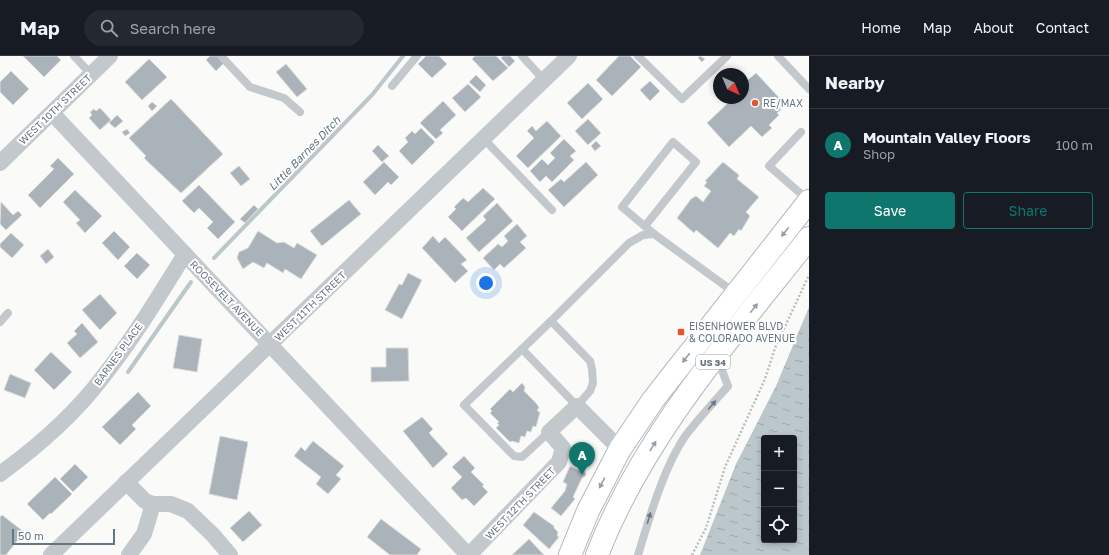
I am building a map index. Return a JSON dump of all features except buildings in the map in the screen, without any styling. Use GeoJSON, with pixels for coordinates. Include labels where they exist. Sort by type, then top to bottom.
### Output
{"type":"FeatureCollection","features":[{"type":"Feature","properties":{"kind":"highway","name":"US 34"},"geometry":{"type":"LineString","coordinates":[[570,555],[588,511],[620,448],[653,400],[809,201]]}},
{"type":"Feature","properties":{"kind":"highway","name":"US 34"},"geometry":{"type":"LineString","coordinates":[[597,555],[611,519],[683,400],[809,238]]}},
{"type":"Feature","properties":{"kind":"highway"},"geometry":{"type":"LineString","coordinates":[[620,448],[629,463],[623,476],[626,492]]}},
{"type":"Feature","properties":{"kind":"street","name":"WEST 10TH STREET"},"geometry":{"type":"LineString","coordinates":[[0,163],[110,56]]}},
{"type":"Feature","properties":{"kind":"street","name":"WEST 11TH STREET"},"geometry":{"type":"LineString","coordinates":[[51,555],[568,56]]}},
{"type":"Feature","properties":{"kind":"street","name":"ROOSEVELT AVENUE"},"geometry":{"type":"LineString","coordinates":[[52,112],[468,555]]}},
{"type":"Feature","properties":{"kind":"street","name":"BARNES PLACE"},"geometry":{"type":"LineString","coordinates":[[0,474],[34,448],[102,379],[144,319],[185,254]]}},
{"type":"Feature","properties":{"kind":"street"},"geometry":{"type":"LineString","coordinates":[[549,432],[577,406],[620,448]]}},
{"type":"Feature","properties":{"kind":"street","name":"WEST 12TH STREET"},"geometry":{"type":"LineString","coordinates":[[468,555],[559,462],[563,448],[549,432]]}},
{"type":"Feature","properties":{"kind":"street"},"geometry":{"type":"LineString","coordinates":[[126,482],[145,501],[153,504],[171,504],[188,511],[208,529],[230,555]]}},
{"type":"Feature","properties":{"kind":"street"},"geometry":{"type":"LineString","coordinates":[[129,555],[144,534],[153,504]]}},
{"type":"Feature","properties":{"kind":"lane"},"geometry":{"type":"LineString","coordinates":[[74,56],[91,74]]}},
{"type":"Feature","properties":{"kind":"lane"},"geometry":{"type":"LineString","coordinates":[[221,56],[250,87],[284,98],[300,112]]}},
{"type":"Feature","properties":{"kind":"lane"},"geometry":{"type":"LineString","coordinates":[[392,86],[417,56]]}},
{"type":"Feature","properties":{"kind":"lane"},"geometry":{"type":"LineString","coordinates":[[522,56],[544,80]]}},
{"type":"Feature","properties":{"kind":"lane"},"geometry":{"type":"LineString","coordinates":[[638,56],[682,99],[727,56]]}},
{"type":"Feature","properties":{"kind":"lane"},"geometry":{"type":"LineString","coordinates":[[778,56],[809,89]]}},
{"type":"Feature","properties":{"kind":"lane"},"geometry":{"type":"LineString","coordinates":[[801,132],[769,166],[809,201]]}},
{"type":"Feature","properties":{"kind":"lane"},"geometry":{"type":"LineString","coordinates":[[484,138],[552,210]]}},
{"type":"Feature","properties":{"kind":"lane"},"geometry":{"type":"LineString","coordinates":[[645,226],[696,162],[673,142],[622,207],[654,234],[736,294]]}},
{"type":"Feature","properties":{"kind":"lane"},"geometry":{"type":"LineString","coordinates":[[549,432],[522,457],[514,456],[464,405],[522,350],[629,243],[643,235],[654,234]]}},
{"type":"Feature","properties":{"kind":"lane"},"geometry":{"type":"LineString","coordinates":[[0,322],[8,313]]}},
{"type":"Feature","properties":{"kind":"lane"},"geometry":{"type":"LineString","coordinates":[[522,350],[577,406],[590,391],[593,383],[590,361],[551,321]]}},
{"type":"Feature","properties":{"kind":"lane"},"geometry":{"type":"LineString","coordinates":[[638,555],[651,512],[670,466],[686,436],[728,386],[717,356]]}},
{"type":"Feature","properties":{"kind":"path"},"geometry":{"type":"LineString","coordinates":[[692,555],[706,528],[726,467],[765,378],[775,348],[809,275]]}},
{"type":"Feature","properties":{"kind":"water"},"geometry":{"type":"Polygon","coordinates":[[[809,307],[809,555],[700,555],[736,464],[776,386],[809,307]]]}},
{"type":"Feature","properties":{"kind":"waterway","name":"Little Barnes Ditch"},"geometry":{"type":"LineString","coordinates":[[214,258],[372,95],[403,56]]}},
{"type":"Feature","properties":{"kind":"waterway","name":"Little Barnes Ditch"},"geometry":{"type":"LineString","coordinates":[[128,372],[191,282]]}},
{"type":"Feature","properties":{"kind":"place","name":"RE/MAX"},"geometry":{"type":"Point","coordinates":[755,103]}},
{"type":"Feature","properties":{"kind":"place","name":"EISENHOWER BLVD & COLORADO AVENUE"},"geometry":{"type":"Point","coordinates":[681,332]}},
{"type":"Feature","properties":{"kind":"place","name":"Mountain Valley Floors"},"geometry":{"type":"Point","coordinates":[582,475]}}]}
